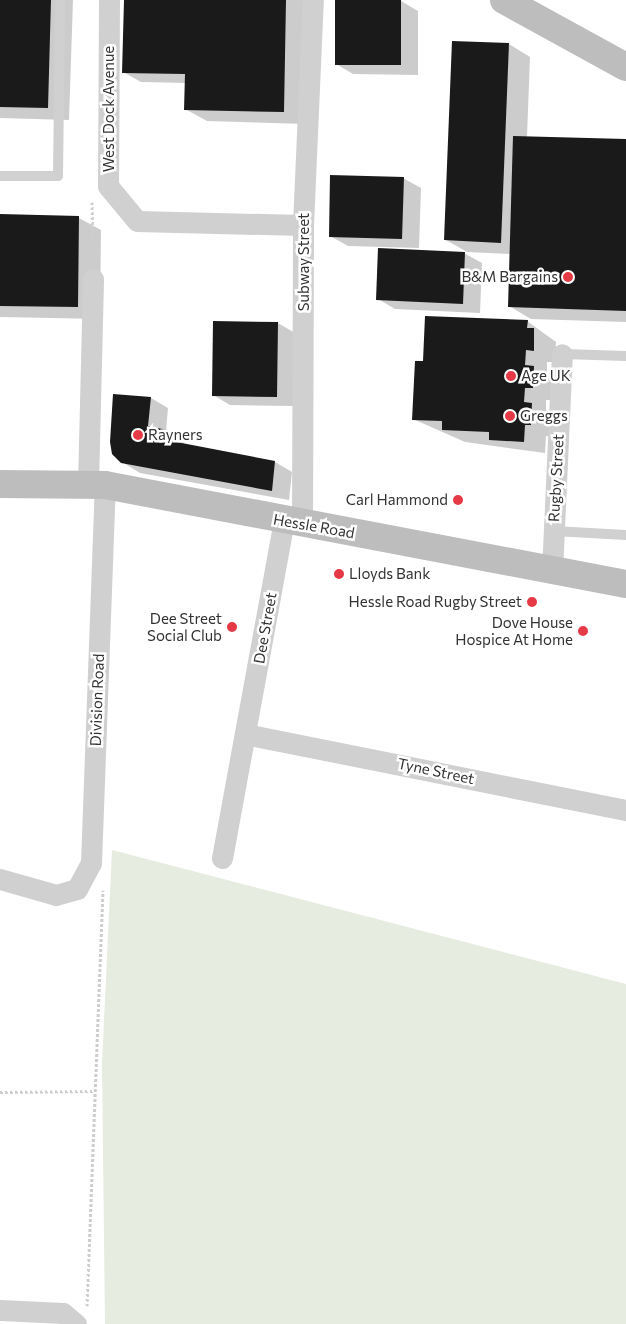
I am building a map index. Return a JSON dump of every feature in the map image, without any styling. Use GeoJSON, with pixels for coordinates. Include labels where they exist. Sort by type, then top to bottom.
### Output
{"type":"FeatureCollection","features":[{"type":"Feature","properties":{"kind":"street","name":"West Dock Avenue"},"geometry":{"type":"LineString","coordinates":[[109,0],[108,186],[137,221],[303,225]]}},
{"type":"Feature","properties":{"kind":"street","name":"Subway Street"},"geometry":{"type":"LineString","coordinates":[[293,522],[313,0]]}},
{"type":"Feature","properties":{"kind":"street"},"geometry":{"type":"LineString","coordinates":[[512,2],[626,68]]}},
{"type":"Feature","properties":{"kind":"street"},"geometry":{"type":"LineString","coordinates":[[93,278],[97,485]]}},
{"type":"Feature","properties":{"kind":"street","name":"Rugby Street"},"geometry":{"type":"LineString","coordinates":[[552,572],[562,354]]}},
{"type":"Feature","properties":{"kind":"street","name":"Hessle Road"},"geometry":{"type":"LineString","coordinates":[[0,484],[97,485],[552,572],[626,584]]}},
{"type":"Feature","properties":{"kind":"street","name":"Division Road"},"geometry":{"type":"LineString","coordinates":[[0,879],[56,895],[77,889],[91,864],[97,485]]}},
{"type":"Feature","properties":{"kind":"street","name":"Dee Street"},"geometry":{"type":"LineString","coordinates":[[222,858],[245,734],[293,522]]}},
{"type":"Feature","properties":{"kind":"street","name":"Tyne Street"},"geometry":{"type":"LineString","coordinates":[[245,734],[626,810]]}},
{"type":"Feature","properties":{"kind":"street"},"geometry":{"type":"LineString","coordinates":[[0,1310],[63,1313],[82,1319]]}},
{"type":"Feature","properties":{"kind":"lane"},"geometry":{"type":"LineString","coordinates":[[0,176],[58,176],[60,0]]}},
{"type":"Feature","properties":{"kind":"lane"},"geometry":{"type":"LineString","coordinates":[[562,354],[626,356]]}},
{"type":"Feature","properties":{"kind":"lane"},"geometry":{"type":"LineString","coordinates":[[554,531],[626,535]]}},
{"type":"Feature","properties":{"kind":"path"},"geometry":{"type":"LineString","coordinates":[[93,278],[92,190],[108,186]]}},
{"type":"Feature","properties":{"kind":"path"},"geometry":{"type":"LineString","coordinates":[[82,1319],[103,883],[91,864]]}},
{"type":"Feature","properties":{"kind":"path"},"geometry":{"type":"LineString","coordinates":[[0,1092],[94,1091]]}},
{"type":"Feature","properties":{"kind":"shaded area"},"geometry":{"type":"Polygon","coordinates":[[[112,850],[626,984],[626,1324],[105,1324],[102,1063],[112,850]]]}},
{"type":"Feature","properties":{"kind":"building"},"geometry":{"type":"Polygon","coordinates":[[[0,0],[51,0],[48,108],[0,107],[0,0]]]}},
{"type":"Feature","properties":{"kind":"building"},"geometry":{"type":"Polygon","coordinates":[[[124,0],[286,0],[284,112],[184,110],[185,74],[122,73],[124,0]]]}},
{"type":"Feature","properties":{"kind":"building"},"geometry":{"type":"Polygon","coordinates":[[[335,0],[401,0],[401,65],[335,65],[335,0]]]}},
{"type":"Feature","properties":{"kind":"building"},"geometry":{"type":"Polygon","coordinates":[[[452,41],[509,43],[501,243],[444,240],[452,41]]]}},
{"type":"Feature","properties":{"kind":"building"},"geometry":{"type":"Polygon","coordinates":[[[513,136],[626,139],[626,311],[508,307],[513,136]]]}},
{"type":"Feature","properties":{"kind":"building"},"geometry":{"type":"Polygon","coordinates":[[[330,175],[404,177],[402,239],[329,237],[330,175]]]}},
{"type":"Feature","properties":{"kind":"building"},"geometry":{"type":"Polygon","coordinates":[[[0,214],[79,216],[78,307],[0,306],[0,214]]]}},
{"type":"Feature","properties":{"kind":"building"},"geometry":{"type":"Polygon","coordinates":[[[378,248],[465,252],[463,304],[376,300],[378,248]]]}},
{"type":"Feature","properties":{"kind":"building"},"geometry":{"type":"Polygon","coordinates":[[[425,316],[528,320],[527,328],[534,328],[534,351],[526,350],[525,365],[534,366],[533,388],[525,388],[524,402],[532,403],[531,425],[525,425],[524,442],[489,440],[489,432],[442,430],[442,421],[412,420],[415,361],[423,361],[425,316]]]}},
{"type":"Feature","properties":{"kind":"building"},"geometry":{"type":"Polygon","coordinates":[[[213,321],[278,322],[277,397],[212,396],[213,321]]]}},
{"type":"Feature","properties":{"kind":"building"},"geometry":{"type":"Polygon","coordinates":[[[113,394],[151,397],[148,426],[167,430],[166,440],[275,461],[272,491],[121,463],[112,454],[110,442],[113,394]]]}},
{"type":"Feature","properties":{"kind":"place","name":"B&M Bargains"},"geometry":{"type":"Point","coordinates":[568,277]}},
{"type":"Feature","properties":{"kind":"place","name":"Age UK"},"geometry":{"type":"Point","coordinates":[511,376]}},
{"type":"Feature","properties":{"kind":"place","name":"Greggs"},"geometry":{"type":"Point","coordinates":[510,416]}},
{"type":"Feature","properties":{"kind":"place","name":"Rayners"},"geometry":{"type":"Point","coordinates":[138,435]}},
{"type":"Feature","properties":{"kind":"place","name":"Carl Hammond"},"geometry":{"type":"Point","coordinates":[458,500]}},
{"type":"Feature","properties":{"kind":"place","name":"Lloyds Bank"},"geometry":{"type":"Point","coordinates":[339,574]}},
{"type":"Feature","properties":{"kind":"place","name":"Hessle Road Rugby Street"},"geometry":{"type":"Point","coordinates":[532,602]}},
{"type":"Feature","properties":{"kind":"place","name":"Dee Street Social Club"},"geometry":{"type":"Point","coordinates":[232,627]}},
{"type":"Feature","properties":{"kind":"place","name":"Dove House Hospice At Home"},"geometry":{"type":"Point","coordinates":[583,631]}}]}
